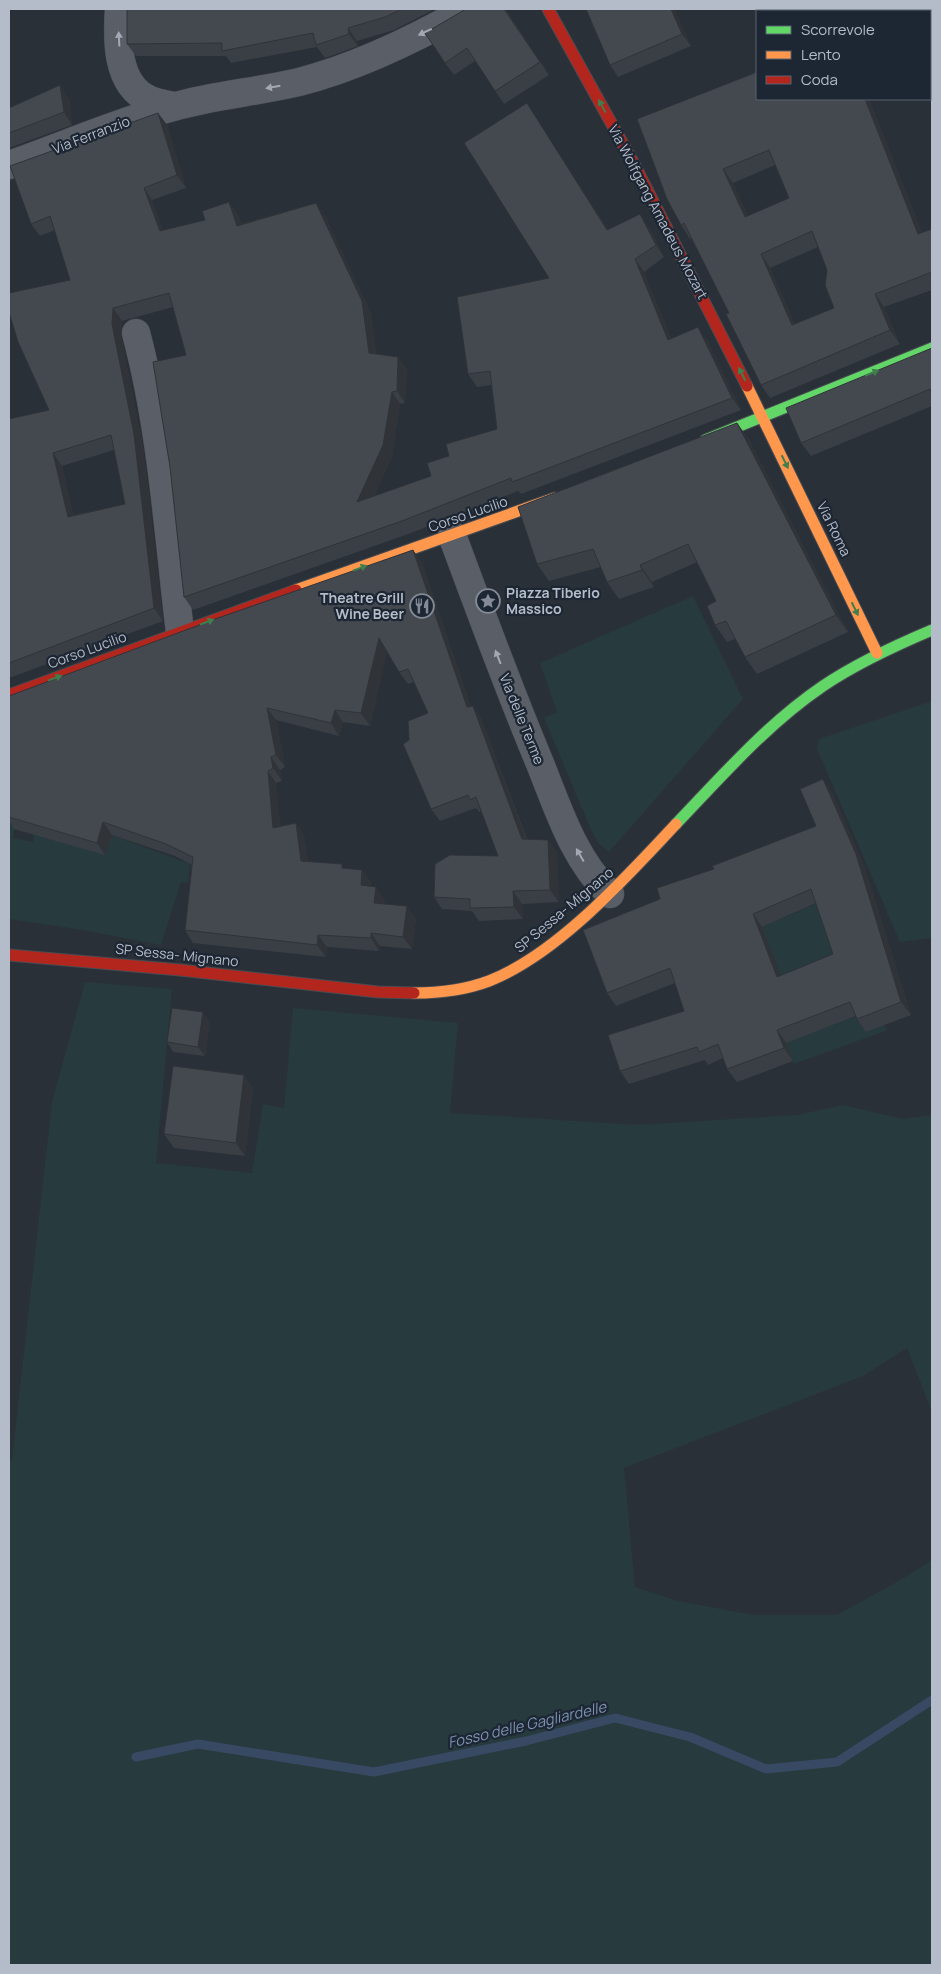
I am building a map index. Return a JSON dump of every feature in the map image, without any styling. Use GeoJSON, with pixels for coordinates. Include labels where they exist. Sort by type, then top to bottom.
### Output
{"type":"FeatureCollection","features":[{"type":"Feature","properties":{"kind":"street"},"geometry":{"type":"LineString","coordinates":[[119,9],[122,70],[134,89],[148,99],[174,106],[297,83],[328,74],[368,58],[468,9]]}},
{"type":"Feature","properties":{"kind":"street","name":"Via Wolfgang Amadeus Mozart"},"geometry":{"type":"LineString","coordinates":[[548,9],[639,175],[764,418]]}},
{"type":"Feature","properties":{"kind":"street","name":"Via Ferranzio"},"geometry":{"type":"LineString","coordinates":[[9,165],[78,141],[121,122],[174,106]]}},
{"type":"Feature","properties":{"kind":"street"},"geometry":{"type":"LineString","coordinates":[[136,334],[146,373],[159,452],[180,632]]}},
{"type":"Feature","properties":{"kind":"street"},"geometry":{"type":"LineString","coordinates":[[698,443],[764,418],[932,348]]}},
{"type":"Feature","properties":{"kind":"street","name":"Via Roma"},"geometry":{"type":"LineString","coordinates":[[764,418],[877,653]]}},
{"type":"Feature","properties":{"kind":"street","name":"Corso Lucilio"},"geometry":{"type":"LineString","coordinates":[[9,695],[568,493]]}},
{"type":"Feature","properties":{"kind":"street","name":"Via delle Terme"},"geometry":{"type":"LineString","coordinates":[[452,535],[524,725],[570,836],[595,879],[610,894]]}},
{"type":"Feature","properties":{"kind":"street","name":"SP Sessa- Mignano"},"geometry":{"type":"LineString","coordinates":[[9,955],[176,969],[374,991],[449,990],[472,987],[493,980],[520,966],[565,932],[610,894],[743,755],[789,711],[822,685],[877,653],[932,630]]}},
{"type":"Feature","properties":{"kind":"green space"},"geometry":{"type":"Polygon","coordinates":[[[693,596],[743,699],[609,852],[599,844],[592,832],[544,718],[557,712],[540,663],[693,596]]]}},
{"type":"Feature","properties":{"kind":"green space"},"geometry":{"type":"Polygon","coordinates":[[[932,701],[932,938],[900,942],[817,749],[819,739],[932,701]]]}},
{"type":"Feature","properties":{"kind":"green space"},"geometry":{"type":"Polygon","coordinates":[[[17,811],[13,838],[33,842],[34,835],[112,835],[190,864],[188,883],[181,882],[161,945],[83,930],[9,919],[9,812],[17,811]]]}},
{"type":"Feature","properties":{"kind":"green space"},"geometry":{"type":"Polygon","coordinates":[[[820,902],[842,967],[786,990],[762,927],[820,902]]]}},
{"type":"Feature","properties":{"kind":"green space"},"geometry":{"type":"Polygon","coordinates":[[[85,982],[172,989],[156,1163],[252,1173],[263,1104],[284,1108],[293,1008],[458,1023],[450,1113],[639,1125],[797,1115],[843,1105],[903,1119],[932,1115],[932,1412],[907,1348],[863,1376],[624,1468],[635,1587],[678,1601],[754,1615],[837,1615],[904,1578],[932,1560],[932,1965],[9,1965],[9,1461],[12,1459],[52,1102],[85,982]]]}},
{"type":"Feature","properties":{"kind":"green space"},"geometry":{"type":"Polygon","coordinates":[[[860,1015],[866,1032],[884,1025],[888,1030],[794,1064],[781,1044],[860,1015]]]}},
{"type":"Feature","properties":{"kind":"building"},"geometry":{"type":"Polygon","coordinates":[[[127,9],[402,9],[385,17],[348,28],[349,34],[316,45],[313,33],[222,51],[222,43],[127,44],[127,9]]]}},
{"type":"Feature","properties":{"kind":"building"},"geometry":{"type":"Polygon","coordinates":[[[466,9],[504,9],[540,62],[495,91],[467,48],[445,63],[425,33],[466,9]]]}},
{"type":"Feature","properties":{"kind":"building"},"geometry":{"type":"Polygon","coordinates":[[[586,9],[671,9],[682,34],[610,65],[586,9]]]}},
{"type":"Feature","properties":{"kind":"building"},"geometry":{"type":"Polygon","coordinates":[[[756,72],[756,100],[865,100],[918,234],[932,229],[932,272],[875,294],[890,330],[761,385],[726,314],[729,313],[684,223],[681,225],[667,199],[637,119],[756,72]],[[769,150],[723,169],[745,217],[789,198],[769,150]],[[812,231],[761,254],[792,325],[834,308],[825,285],[827,270],[812,231]]]}},
{"type":"Feature","properties":{"kind":"building"},"geometry":{"type":"Polygon","coordinates":[[[60,85],[64,112],[9,133],[9,108],[60,85]]]}},
{"type":"Feature","properties":{"kind":"building"},"geometry":{"type":"Polygon","coordinates":[[[527,103],[607,230],[640,214],[656,245],[635,259],[668,340],[698,327],[732,398],[512,482],[511,478],[402,521],[184,597],[170,467],[153,362],[186,355],[169,293],[113,308],[112,324],[134,434],[154,608],[9,663],[9,419],[49,410],[18,342],[9,312],[9,293],[70,280],[50,216],[31,224],[10,166],[158,113],[177,175],[144,188],[160,231],[205,220],[202,211],[229,202],[237,226],[316,203],[362,301],[369,353],[398,357],[397,391],[392,392],[383,445],[357,502],[431,476],[427,463],[449,456],[446,444],[497,429],[490,371],[468,374],[457,297],[549,278],[464,143],[527,103]],[[111,435],[53,453],[68,517],[125,504],[111,435]]]}},
{"type":"Feature","properties":{"kind":"building"},"geometry":{"type":"Polygon","coordinates":[[[932,348],[932,396],[930,389],[801,443],[786,408],[932,348]]]}},
{"type":"Feature","properties":{"kind":"building"},"geometry":{"type":"Polygon","coordinates":[[[737,423],[836,615],[745,657],[726,621],[715,625],[707,606],[716,601],[688,544],[640,565],[642,570],[607,582],[593,549],[537,564],[518,507],[737,423]]]}},
{"type":"Feature","properties":{"kind":"building"},"geometry":{"type":"Polygon","coordinates":[[[413,550],[467,707],[473,706],[522,839],[548,840],[550,890],[513,891],[514,907],[470,908],[470,899],[434,897],[435,864],[450,855],[498,856],[476,797],[470,800],[468,795],[431,809],[403,744],[409,740],[408,721],[428,713],[408,669],[399,672],[379,638],[361,713],[335,710],[331,723],[267,708],[276,755],[271,757],[273,768],[268,771],[273,828],[296,823],[301,861],[342,864],[342,868],[362,870],[361,885],[376,887],[374,903],[407,906],[403,937],[371,933],[371,938],[318,935],[317,945],[185,930],[193,857],[166,844],[103,822],[97,843],[9,817],[9,696],[218,618],[413,550]]]}},
{"type":"Feature","properties":{"kind":"building"},"geometry":{"type":"Polygon","coordinates":[[[823,779],[856,854],[901,1002],[857,1019],[850,1002],[777,1030],[784,1048],[727,1069],[718,1044],[699,1052],[697,1047],[620,1071],[608,1035],[684,1011],[670,968],[607,993],[583,930],[660,899],[657,888],[714,869],[712,866],[816,826],[800,789],[823,779]],[[811,889],[753,914],[777,977],[833,954],[811,889]]]}},
{"type":"Feature","properties":{"kind":"building"},"geometry":{"type":"Polygon","coordinates":[[[172,1008],[203,1012],[198,1047],[167,1042],[172,1008]]]}},
{"type":"Feature","properties":{"kind":"building"},"geometry":{"type":"Polygon","coordinates":[[[173,1066],[244,1075],[236,1143],[164,1134],[173,1066]]]}},
{"type":"Feature","properties":{"kind":"waterway","name":"Fosso delle Gagliardelle"},"geometry":{"type":"LineString","coordinates":[[136,1757],[198,1744],[374,1772],[526,1741],[615,1718],[690,1737],[766,1769],[837,1762],[932,1700]]}},
{"type":"Feature","properties":{"kind":"traffic: fast"},"geometry":{"type":"LineString","coordinates":[[705,440],[932,348]]}},
{"type":"Feature","properties":{"kind":"traffic: fast"},"geometry":{"type":"LineString","coordinates":[[676,824],[746,751],[802,701],[862,662],[932,630]]}},
{"type":"Feature","properties":{"kind":"traffic: slow"},"geometry":{"type":"LineString","coordinates":[[747,386],[877,653]]}},
{"type":"Feature","properties":{"kind":"traffic: slow"},"geometry":{"type":"LineString","coordinates":[[296,590],[555,498]]}},
{"type":"Feature","properties":{"kind":"traffic: slow"},"geometry":{"type":"LineString","coordinates":[[414,993],[471,987],[515,969],[540,953],[589,913],[676,824]]}},
{"type":"Feature","properties":{"kind":"traffic: jam"},"geometry":{"type":"LineString","coordinates":[[548,9],[635,166],[747,386]]}},
{"type":"Feature","properties":{"kind":"traffic: jam"},"geometry":{"type":"LineString","coordinates":[[9,695],[296,590]]}},
{"type":"Feature","properties":{"kind":"traffic: jam"},"geometry":{"type":"LineString","coordinates":[[9,955],[180,970],[378,992],[414,993]]}},
{"type":"Feature","properties":{"kind":"place","name":"Piazza Tiberio Massico"},"geometry":{"type":"Point","coordinates":[488,601]}},
{"type":"Feature","properties":{"kind":"place","name":"Theatre Grill Wine Beer"},"geometry":{"type":"Point","coordinates":[422,606]}}]}
